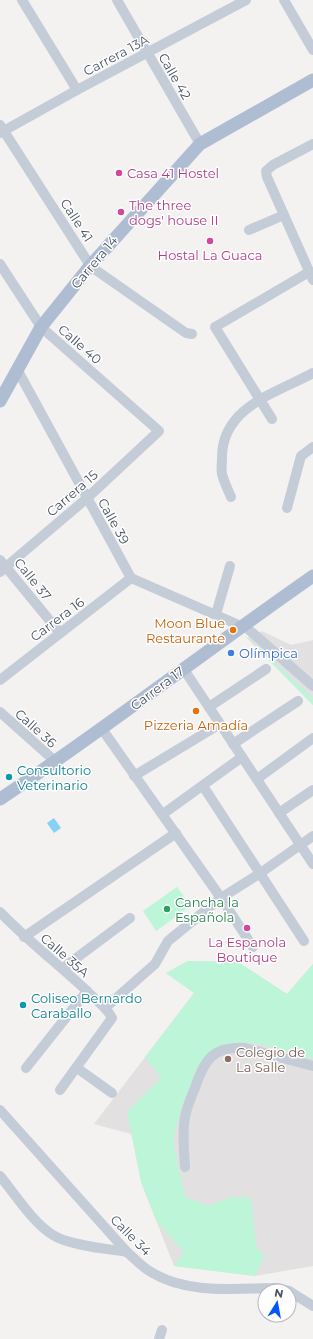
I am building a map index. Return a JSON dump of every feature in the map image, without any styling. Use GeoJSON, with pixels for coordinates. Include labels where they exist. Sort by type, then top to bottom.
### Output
{"type":"FeatureCollection","features":[{"type":"Feature","properties":{"kind":"main road","name":"Carrera 14"},"geometry":{"type":"LineString","coordinates":[[0,401],[18,371],[41,327],[90,266],[200,144],[313,80]]}},
{"type":"Feature","properties":{"kind":"main road","name":"Carrera 17"},"geometry":{"type":"LineString","coordinates":[[0,799],[56,762],[241,625],[313,576]]}},
{"type":"Feature","properties":{"kind":"street"},"geometry":{"type":"LineString","coordinates":[[22,0],[77,90]]}},
{"type":"Feature","properties":{"kind":"street","name":"Calle 42"},"geometry":{"type":"LineString","coordinates":[[117,0],[200,144]]}},
{"type":"Feature","properties":{"kind":"street","name":"Carrera 13A"},"geometry":{"type":"LineString","coordinates":[[1,130],[246,0]]}},
{"type":"Feature","properties":{"kind":"street"},"geometry":{"type":"LineString","coordinates":[[284,0],[313,50]]}},
{"type":"Feature","properties":{"kind":"street","name":"Calle 41"},"geometry":{"type":"LineString","coordinates":[[1,130],[90,266],[180,329],[192,334]]}},
{"type":"Feature","properties":{"kind":"street"},"geometry":{"type":"LineString","coordinates":[[272,419],[215,327],[311,276],[267,177],[266,171],[273,165],[313,144]]}},
{"type":"Feature","properties":{"kind":"street"},"geometry":{"type":"LineString","coordinates":[[249,230],[284,215]]}},
{"type":"Feature","properties":{"kind":"street","name":"Calle 40"},"geometry":{"type":"LineString","coordinates":[[0,264],[41,327],[159,431]]}},
{"type":"Feature","properties":{"kind":"street","name":"Calle 39"},"geometry":{"type":"LineString","coordinates":[[18,371],[86,499],[131,578]]}},
{"type":"Feature","properties":{"kind":"street"},"geometry":{"type":"LineString","coordinates":[[231,497],[222,473],[222,451],[224,439],[233,422],[242,411],[259,399],[313,373]]}},
{"type":"Feature","properties":{"kind":"street","name":"Carrera 15"},"geometry":{"type":"LineString","coordinates":[[2,566],[86,499],[159,431]]}},
{"type":"Feature","properties":{"kind":"street"},"geometry":{"type":"LineString","coordinates":[[287,508],[301,456],[313,446]]}},
{"type":"Feature","properties":{"kind":"street","name":"Calle 37"},"geometry":{"type":"LineString","coordinates":[[2,566],[60,633]]}},
{"type":"Feature","properties":{"kind":"street"},"geometry":{"type":"LineString","coordinates":[[216,614],[230,566]]}},
{"type":"Feature","properties":{"kind":"street"},"geometry":{"type":"LineString","coordinates":[[131,578],[241,625],[258,636],[313,686]]}},
{"type":"Feature","properties":{"kind":"street","name":"Carrera 16"},"geometry":{"type":"LineString","coordinates":[[0,680],[131,578]]}},
{"type":"Feature","properties":{"kind":"street"},"geometry":{"type":"LineString","coordinates":[[183,668],[313,864]]}},
{"type":"Feature","properties":{"kind":"street"},"geometry":{"type":"LineString","coordinates":[[209,707],[266,670]]}},
{"type":"Feature","properties":{"kind":"street"},"geometry":{"type":"LineString","coordinates":[[233,744],[298,701]]}},
{"type":"Feature","properties":{"kind":"street","name":"Calle 36"},"geometry":{"type":"LineString","coordinates":[[0,712],[56,762]]}},
{"type":"Feature","properties":{"kind":"street"},"geometry":{"type":"LineString","coordinates":[[134,776],[220,724]]}},
{"type":"Feature","properties":{"kind":"street"},"geometry":{"type":"LineString","coordinates":[[102,729],[176,833],[253,947]]}},
{"type":"Feature","properties":{"kind":"street"},"geometry":{"type":"LineString","coordinates":[[257,779],[313,738]]}},
{"type":"Feature","properties":{"kind":"street"},"geometry":{"type":"LineString","coordinates":[[162,814],[242,757]]}},
{"type":"Feature","properties":{"kind":"street"},"geometry":{"type":"LineString","coordinates":[[203,786],[304,941]]}},
{"type":"Feature","properties":{"kind":"street"},"geometry":{"type":"LineString","coordinates":[[279,813],[313,790]]}},
{"type":"Feature","properties":{"kind":"street"},"geometry":{"type":"LineString","coordinates":[[24,937],[176,833]]}},
{"type":"Feature","properties":{"kind":"street"},"geometry":{"type":"LineString","coordinates":[[105,1008],[155,964],[168,941],[221,898],[259,874],[313,836]]}},
{"type":"Feature","properties":{"kind":"street","name":"Calle 35A"},"geometry":{"type":"LineString","coordinates":[[0,912],[24,937],[63,968],[105,1008],[112,1018],[77,1068]]}},
{"type":"Feature","properties":{"kind":"street"},"geometry":{"type":"LineString","coordinates":[[63,968],[130,918]]}},
{"type":"Feature","properties":{"kind":"street"},"geometry":{"type":"LineString","coordinates":[[26,1068],[87,992]]}},
{"type":"Feature","properties":{"kind":"street"},"geometry":{"type":"LineString","coordinates":[[185,1167],[185,1116],[202,1067],[206,1060],[213,1054],[234,1047],[244,1048],[313,1066]]}},
{"type":"Feature","properties":{"kind":"street"},"geometry":{"type":"LineString","coordinates":[[60,1090],[77,1068],[112,1093]]}},
{"type":"Feature","properties":{"kind":"street","name":"Calle 34"},"geometry":{"type":"LineString","coordinates":[[0,1110],[127,1252],[150,1272],[189,1286],[214,1288],[257,1288]]}},
{"type":"Feature","properties":{"kind":"street"},"geometry":{"type":"LineString","coordinates":[[0,1176],[40,1224],[53,1236],[65,1240],[127,1252]]}},
{"type":"Feature","properties":{"kind":"street","name":"Calle 34"},"geometry":{"type":"LineString","coordinates":[[297,1296],[313,1306]]}},
{"type":"Feature","properties":{"kind":"shaded area"},"geometry":{"type":"Polygon","coordinates":[[[262,631],[291,645],[313,640],[313,705],[247,638],[262,631]]]}},
{"type":"Feature","properties":{"kind":"shaded area","name":"Colegio de La Salle"},"geometry":{"type":"Polygon","coordinates":[[[188,961],[238,962],[287,994],[313,964],[313,1266],[255,1276],[174,1266],[141,1182],[135,1147],[131,1134],[94,1124],[194,993],[166,973],[188,961]]]}},
{"type":"Feature","properties":{"kind":"green space"},"geometry":{"type":"Polygon","coordinates":[[[243,634],[313,698],[313,705],[243,634]]]}},
{"type":"Feature","properties":{"kind":"green space","name":"Cancha la Española"},"geometry":{"type":"Polygon","coordinates":[[[177,887],[191,906],[156,931],[143,911],[177,887]]]}},
{"type":"Feature","properties":{"kind":"green space"},"geometry":{"type":"Polygon","coordinates":[[[188,961],[238,962],[287,994],[313,964],[313,1059],[267,1046],[244,1042],[221,1045],[212,1050],[196,1072],[190,1086],[179,1116],[174,1140],[185,1197],[209,1206],[231,1197],[251,1198],[256,1245],[264,1257],[255,1276],[174,1266],[184,1252],[157,1222],[141,1182],[127,1112],[161,1078],[145,1057],[194,993],[166,973],[188,961]]]}},
{"type":"Feature","properties":{"kind":"water"},"geometry":{"type":"Polygon","coordinates":[[[54,818],[61,828],[54,833],[47,823],[54,818]]]}},
{"type":"Feature","properties":{"kind":"place","name":"Casa 41 Hostel"},"geometry":{"type":"Point","coordinates":[119,173]}},
{"type":"Feature","properties":{"kind":"place","name":"The three dogs' house II"},"geometry":{"type":"Point","coordinates":[121,212]}},
{"type":"Feature","properties":{"kind":"place","name":"Hostal La Guaca"},"geometry":{"type":"Point","coordinates":[210,241]}},
{"type":"Feature","properties":{"kind":"place","name":"Moon Blue Restaurante"},"geometry":{"type":"Point","coordinates":[233,630]}},
{"type":"Feature","properties":{"kind":"place","name":"Olímpica"},"geometry":{"type":"Point","coordinates":[231,653]}},
{"type":"Feature","properties":{"kind":"place","name":"Pizzeria Amadía"},"geometry":{"type":"Point","coordinates":[196,711]}},
{"type":"Feature","properties":{"kind":"place","name":"Consultorio Veterinario"},"geometry":{"type":"Point","coordinates":[9,777]}},
{"type":"Feature","properties":{"kind":"place","name":"Cancha la Española"},"geometry":{"type":"Point","coordinates":[167,909]}},
{"type":"Feature","properties":{"kind":"place","name":"La Espanola Boutique"},"geometry":{"type":"Point","coordinates":[247,928]}},
{"type":"Feature","properties":{"kind":"place","name":"Coliseo Bernardo Caraballo"},"geometry":{"type":"Point","coordinates":[23,1005]}},
{"type":"Feature","properties":{"kind":"place","name":"Colegio de La Salle"},"geometry":{"type":"Point","coordinates":[228,1059]}}]}
